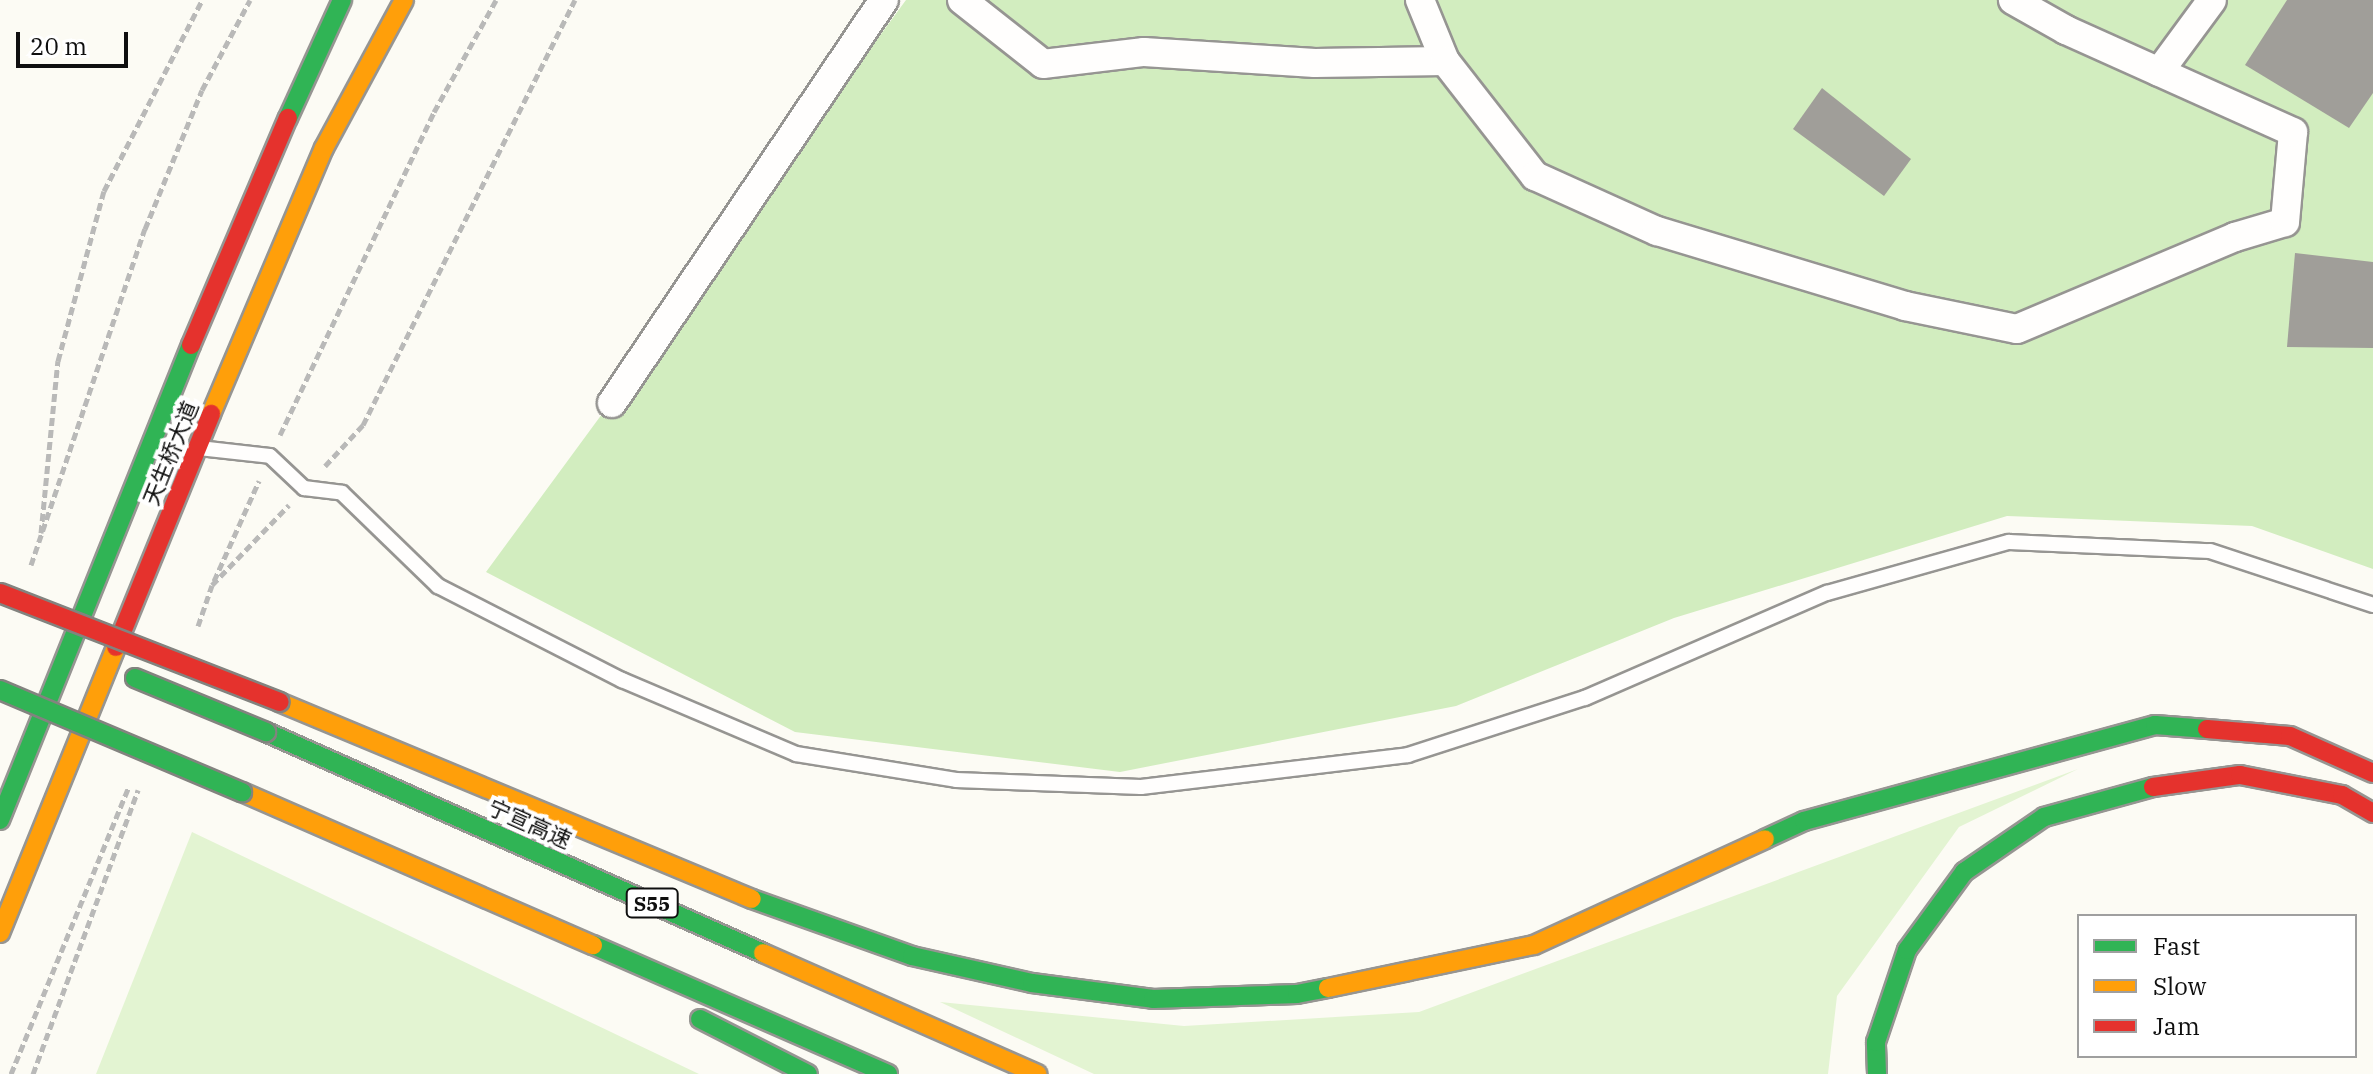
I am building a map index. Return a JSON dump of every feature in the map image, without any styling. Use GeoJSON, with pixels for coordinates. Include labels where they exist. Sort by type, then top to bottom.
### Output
{"type":"FeatureCollection","features":[{"type":"Feature","properties":{"kind":"main road","name":"天生桥大道"},"geometry":{"type":"LineString","coordinates":[[0,820],[240,222],[342,0]]}},
{"type":"Feature","properties":{"kind":"main road","name":"天生桥大道"},"geometry":{"type":"LineString","coordinates":[[0,933],[324,148],[404,0]]}},
{"type":"Feature","properties":{"kind":"main road"},"geometry":{"type":"LineString","coordinates":[[0,593],[279,702],[802,920],[912,956],[1032,983],[1153,999],[1297,994],[1534,945],[1804,821],[2155,725],[2290,736],[2373,773]]}},
{"type":"Feature","properties":{"kind":"main road","name":"宁宣高速"},"geometry":{"type":"LineString","coordinates":[[56,645],[266,732],[1037,1074]]}},
{"type":"Feature","properties":{"kind":"main road"},"geometry":{"type":"LineString","coordinates":[[0,690],[242,792],[888,1074]]}},
{"type":"Feature","properties":{"kind":"main road"},"geometry":{"type":"LineString","coordinates":[[1877,1074],[1876,1042],[1907,950],[1964,872],[2044,817],[2136,789],[2240,775],[2342,795],[2373,813]]}},
{"type":"Feature","properties":{"kind":"main road"},"geometry":{"type":"LineString","coordinates":[[338,835],[622,980]]}},
{"type":"Feature","properties":{"kind":"main road"},"geometry":{"type":"LineString","coordinates":[[679,1009],[808,1074]]}},
{"type":"Feature","properties":{"kind":"street"},"geometry":{"type":"LineString","coordinates":[[612,403],[884,0]]}},
{"type":"Feature","properties":{"kind":"street"},"geometry":{"type":"LineString","coordinates":[[962,0],[1043,64],[1144,52],[1315,63],[1445,61]]}},
{"type":"Feature","properties":{"kind":"street"},"geometry":{"type":"LineString","coordinates":[[1420,0],[1445,61],[1535,176],[1657,231],[1905,306],[2017,329],[2235,237],[2285,222],[2293,132],[2159,72],[2013,0]]}},
{"type":"Feature","properties":{"kind":"street"},"geometry":{"type":"LineString","coordinates":[[2159,72],[2212,0]]}},
{"type":"Feature","properties":{"kind":"lane"},"geometry":{"type":"LineString","coordinates":[[198,448],[270,456],[304,488],[342,493],[438,586],[622,680],[796,754],[956,780],[1141,787],[1408,755],[1585,698],[1827,593],[2009,542],[2210,551],[2373,605]]}},
{"type":"Feature","properties":{"kind":"path"},"geometry":{"type":"LineString","coordinates":[[40,542],[58,361],[104,191],[202,0]]}},
{"type":"Feature","properties":{"kind":"path"},"geometry":{"type":"LineString","coordinates":[[29,569],[145,229],[202,90],[250,0]]}},
{"type":"Feature","properties":{"kind":"path"},"geometry":{"type":"LineString","coordinates":[[189,639],[270,456],[427,126],[496,0]]}},
{"type":"Feature","properties":{"kind":"path"},"geometry":{"type":"LineString","coordinates":[[196,629],[212,585],[363,425],[575,0]]}},
{"type":"Feature","properties":{"kind":"path"},"geometry":{"type":"LineString","coordinates":[[11,1074],[135,770]]}},
{"type":"Feature","properties":{"kind":"path"},"geometry":{"type":"LineString","coordinates":[[33,1074],[143,775]]}},
{"type":"Feature","properties":{"kind":"green space"},"geometry":{"type":"Polygon","coordinates":[[[906,0],[2373,0],[2373,569],[2252,526],[2007,516],[1674,618],[1456,706],[1120,772],[795,732],[486,572],[906,0]]]}},
{"type":"Feature","properties":{"kind":"green space"},"geometry":{"type":"Polygon","coordinates":[[[2078,769],[1959,827],[1837,996],[1828,1074],[1094,1074],[940,1002],[1184,1026],[1419,1012],[2078,769]]]}},
{"type":"Feature","properties":{"kind":"green space"},"geometry":{"type":"Polygon","coordinates":[[[192,832],[699,1074],[96,1074],[192,832]]]}},
{"type":"Feature","properties":{"kind":"building"},"geometry":{"type":"Polygon","coordinates":[[[2287,0],[2373,0],[2373,93],[2349,128],[2245,65],[2287,0]]]}},
{"type":"Feature","properties":{"kind":"building"},"geometry":{"type":"Polygon","coordinates":[[[1822,88],[1911,159],[1884,196],[1793,129],[1822,88]]]}},
{"type":"Feature","properties":{"kind":"building"},"geometry":{"type":"Polygon","coordinates":[[[2295,253],[2373,262],[2373,348],[2287,347],[2295,253]]]}},
{"type":"Feature","properties":{"kind":"traffic: fast"},"geometry":{"type":"LineString","coordinates":[[288,118],[342,0]]}},
{"type":"Feature","properties":{"kind":"traffic: fast"},"geometry":{"type":"LineString","coordinates":[[0,820],[191,345]]}},
{"type":"Feature","properties":{"kind":"traffic: fast"},"geometry":{"type":"LineString","coordinates":[[135,678],[266,732]]}},
{"type":"Feature","properties":{"kind":"traffic: fast"},"geometry":{"type":"LineString","coordinates":[[0,690],[242,792]]}},
{"type":"Feature","properties":{"kind":"traffic: fast"},"geometry":{"type":"LineString","coordinates":[[1765,839],[1804,821],[2155,725],[2207,729]]}},
{"type":"Feature","properties":{"kind":"traffic: fast"},"geometry":{"type":"LineString","coordinates":[[266,732],[763,953]]}},
{"type":"Feature","properties":{"kind":"traffic: fast"},"geometry":{"type":"LineString","coordinates":[[1877,1074],[1876,1042],[1907,950],[1964,872],[2044,817],[2153,787]]}},
{"type":"Feature","properties":{"kind":"traffic: fast"},"geometry":{"type":"LineString","coordinates":[[752,899],[912,956],[1032,983],[1153,999],[1297,994],[1328,988]]}},
{"type":"Feature","properties":{"kind":"traffic: fast"},"geometry":{"type":"LineString","coordinates":[[593,945],[888,1074]]}},
{"type":"Feature","properties":{"kind":"traffic: fast"},"geometry":{"type":"LineString","coordinates":[[700,1019],[808,1074]]}},
{"type":"Feature","properties":{"kind":"traffic: slow"},"geometry":{"type":"LineString","coordinates":[[211,414],[324,148],[404,0]]}},
{"type":"Feature","properties":{"kind":"traffic: slow"},"geometry":{"type":"LineString","coordinates":[[0,933],[116,647]]}},
{"type":"Feature","properties":{"kind":"traffic: slow"},"geometry":{"type":"LineString","coordinates":[[279,702],[752,899]]}},
{"type":"Feature","properties":{"kind":"traffic: slow"},"geometry":{"type":"LineString","coordinates":[[242,792],[593,945]]}},
{"type":"Feature","properties":{"kind":"traffic: slow"},"geometry":{"type":"LineString","coordinates":[[1328,988],[1534,945],[1765,839]]}},
{"type":"Feature","properties":{"kind":"traffic: slow"},"geometry":{"type":"LineString","coordinates":[[763,953],[1037,1074]]}},
{"type":"Feature","properties":{"kind":"traffic: jam"},"geometry":{"type":"LineString","coordinates":[[191,345],[288,118]]}},
{"type":"Feature","properties":{"kind":"traffic: jam"},"geometry":{"type":"LineString","coordinates":[[116,647],[211,414]]}},
{"type":"Feature","properties":{"kind":"traffic: jam"},"geometry":{"type":"LineString","coordinates":[[0,593],[279,702]]}},
{"type":"Feature","properties":{"kind":"traffic: jam"},"geometry":{"type":"LineString","coordinates":[[2207,729],[2290,736],[2373,773]]}},
{"type":"Feature","properties":{"kind":"traffic: jam"},"geometry":{"type":"LineString","coordinates":[[2153,787],[2240,775],[2342,795],[2373,813]]}}]}
